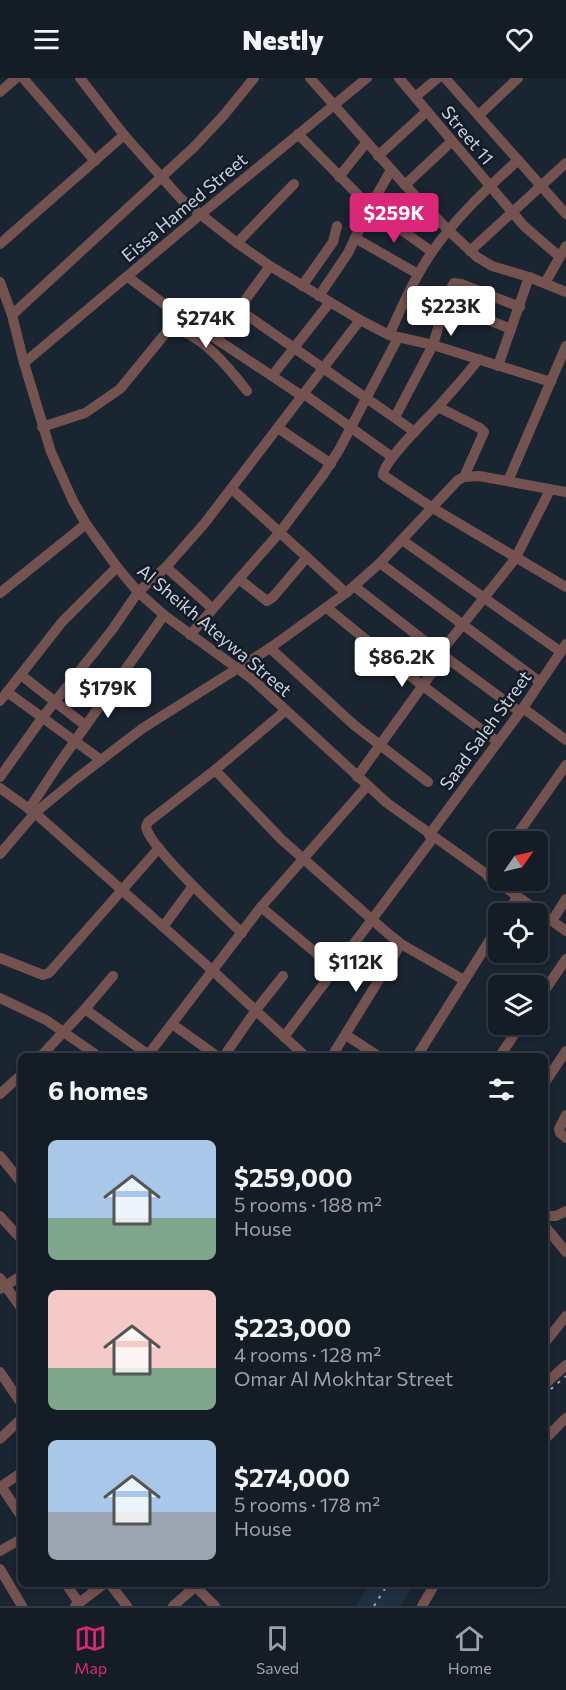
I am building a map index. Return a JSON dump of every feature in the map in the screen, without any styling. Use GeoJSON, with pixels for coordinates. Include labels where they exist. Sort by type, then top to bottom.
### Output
{"type":"FeatureCollection","features":[{"type":"Feature","properties":{"kind":"street"},"geometry":{"type":"LineString","coordinates":[[0,92],[15,78]]}},
{"type":"Feature","properties":{"kind":"street"},"geometry":{"type":"LineString","coordinates":[[23,78],[95,161]]}},
{"type":"Feature","properties":{"kind":"street"},"geometry":{"type":"LineString","coordinates":[[80,78],[124,135],[181,200],[270,266],[360,320],[394,336],[433,345],[551,382]]}},
{"type":"Feature","properties":{"kind":"street"},"geometry":{"type":"LineString","coordinates":[[12,315],[209,131],[254,78]]}},
{"type":"Feature","properties":{"kind":"street"},"geometry":{"type":"LineString","coordinates":[[310,78],[378,156],[470,251],[492,266],[529,277],[566,292]]}},
{"type":"Feature","properties":{"kind":"street","name":"Eissa Hamed Street"},"geometry":{"type":"LineString","coordinates":[[24,363],[367,78]]}},
{"type":"Feature","properties":{"kind":"street","name":"Street 11"},"geometry":{"type":"LineString","coordinates":[[399,78],[533,235],[560,257]]}},
{"type":"Feature","properties":{"kind":"street"},"geometry":{"type":"LineString","coordinates":[[415,97],[438,78]]}},
{"type":"Feature","properties":{"kind":"street"},"geometry":{"type":"LineString","coordinates":[[446,78],[566,214]]}},
{"type":"Feature","properties":{"kind":"street"},"geometry":{"type":"LineString","coordinates":[[479,115],[518,78]]}},
{"type":"Feature","properties":{"kind":"street"},"geometry":{"type":"LineString","coordinates":[[378,156],[427,111]]}},
{"type":"Feature","properties":{"kind":"street"},"geometry":{"type":"LineString","coordinates":[[298,134],[370,207],[432,252]]}},
{"type":"Feature","properties":{"kind":"street"},"geometry":{"type":"LineString","coordinates":[[0,244],[124,135]]}},
{"type":"Feature","properties":{"kind":"street"},"geometry":{"type":"LineString","coordinates":[[405,185],[452,141]]}},
{"type":"Feature","properties":{"kind":"street"},"geometry":{"type":"LineString","coordinates":[[339,177],[366,143]]}},
{"type":"Feature","properties":{"kind":"street"},"geometry":{"type":"LineString","coordinates":[[190,635],[280,532],[331,464],[366,398],[394,336],[418,274],[448,230],[518,160]]}},
{"type":"Feature","properties":{"kind":"street"},"geometry":{"type":"LineString","coordinates":[[470,251],[566,163]]}},
{"type":"Feature","properties":{"kind":"street"},"geometry":{"type":"LineString","coordinates":[[319,296],[340,267],[391,170]]}},
{"type":"Feature","properties":{"kind":"street"},"geometry":{"type":"LineString","coordinates":[[237,243],[294,184]]}},
{"type":"Feature","properties":{"kind":"street"},"geometry":{"type":"LineString","coordinates":[[302,286],[333,242],[337,226]]}},
{"type":"Feature","properties":{"kind":"street"},"geometry":{"type":"LineString","coordinates":[[355,238],[418,274]]}},
{"type":"Feature","properties":{"kind":"street"},"geometry":{"type":"LineString","coordinates":[[545,283],[566,246]]}},
{"type":"Feature","properties":{"kind":"street"},"geometry":{"type":"LineString","coordinates":[[218,339],[270,266]]}},
{"type":"Feature","properties":{"kind":"street"},"geometry":{"type":"LineString","coordinates":[[129,276],[168,307],[351,427],[392,457]]}},
{"type":"Feature","properties":{"kind":"street"},"geometry":{"type":"LineString","coordinates":[[498,366],[529,277]]}},
{"type":"Feature","properties":{"kind":"street"},"geometry":{"type":"LineString","coordinates":[[395,417],[433,345],[448,293],[454,283],[520,308]]}},
{"type":"Feature","properties":{"kind":"street","name":"Al Sheikh Ateywa Street"},"geometry":{"type":"LineString","coordinates":[[1,286],[12,315],[42,427],[61,477],[86,524],[117,567],[138,592],[164,615],[239,668],[367,786],[488,877]]}},
{"type":"Feature","properties":{"kind":"street"},"geometry":{"type":"LineString","coordinates":[[272,376],[330,302]]}},
{"type":"Feature","properties":{"kind":"street"},"geometry":{"type":"LineString","coordinates":[[238,309],[415,432]]}},
{"type":"Feature","properties":{"kind":"street"},"geometry":{"type":"LineString","coordinates":[[469,312],[512,329]]}},
{"type":"Feature","properties":{"kind":"street"},"geometry":{"type":"LineString","coordinates":[[0,777],[54,701],[111,630],[138,592],[166,567],[232,489],[360,320]]}},
{"type":"Feature","properties":{"kind":"street"},"geometry":{"type":"LineString","coordinates":[[42,427],[85,413],[120,389],[169,329],[182,332],[212,351],[247,391]]}},
{"type":"Feature","properties":{"kind":"street"},"geometry":{"type":"LineString","coordinates":[[508,481],[566,346]]}},
{"type":"Feature","properties":{"kind":"street"},"geometry":{"type":"LineString","coordinates":[[479,359],[392,457],[383,469],[383,475],[515,559],[566,587]]}},
{"type":"Feature","properties":{"kind":"street"},"geometry":{"type":"LineString","coordinates":[[32,811],[156,719],[270,648],[327,608],[380,563],[431,507],[464,477],[483,435],[483,429],[438,407]]}},
{"type":"Feature","properties":{"kind":"street"},"geometry":{"type":"LineString","coordinates":[[278,428],[331,464]]}},
{"type":"Feature","properties":{"kind":"street"},"geometry":{"type":"LineString","coordinates":[[464,477],[479,476],[566,492]]}},
{"type":"Feature","properties":{"kind":"street"},"geometry":{"type":"LineString","coordinates":[[232,489],[307,557],[442,655],[566,740]]}},
{"type":"Feature","properties":{"kind":"street"},"geometry":{"type":"LineString","coordinates":[[357,777],[423,686],[462,626],[515,559],[550,490]]}},
{"type":"Feature","properties":{"kind":"street"},"geometry":{"type":"LineString","coordinates":[[0,593],[86,524]]}},
{"type":"Feature","properties":{"kind":"street"},"geometry":{"type":"LineString","coordinates":[[402,540],[484,599],[563,648]]}},
{"type":"Feature","properties":{"kind":"street"},"geometry":{"type":"LineString","coordinates":[[239,579],[267,602],[307,557]]}},
{"type":"Feature","properties":{"kind":"street"},"geometry":{"type":"LineString","coordinates":[[380,563],[540,682]]}},
{"type":"Feature","properties":{"kind":"street"},"geometry":{"type":"LineString","coordinates":[[101,760],[42,718],[4,696],[72,611],[117,567]]}},
{"type":"Feature","properties":{"kind":"street"},"geometry":{"type":"LineString","coordinates":[[166,567],[213,609]]}},
{"type":"Feature","properties":{"kind":"street"},"geometry":{"type":"LineString","coordinates":[[327,608],[423,686],[498,742]]}},
{"type":"Feature","properties":{"kind":"street"},"geometry":{"type":"LineString","coordinates":[[2,847],[32,811],[75,741],[164,615]]}},
{"type":"Feature","properties":{"kind":"street"},"geometry":{"type":"LineString","coordinates":[[270,648],[380,746],[428,782]]}},
{"type":"Feature","properties":{"kind":"street","name":"Saad Saleh Street"},"geometry":{"type":"LineString","coordinates":[[284,1037],[373,921],[563,648]]}},
{"type":"Feature","properties":{"kind":"street"},"geometry":{"type":"LineString","coordinates":[[21,675],[86,726]]}},
{"type":"Feature","properties":{"kind":"street"},"geometry":{"type":"LineString","coordinates":[[242,933],[159,848],[146,830],[147,824],[285,711]]}},
{"type":"Feature","properties":{"kind":"street"},"geometry":{"type":"LineString","coordinates":[[520,831],[566,765]]}},
{"type":"Feature","properties":{"kind":"street"},"geometry":{"type":"LineString","coordinates":[[215,770],[262,820],[373,921],[401,944],[464,980]]}},
{"type":"Feature","properties":{"kind":"street"},"geometry":{"type":"LineString","coordinates":[[150,1053],[261,907],[367,786]]}},
{"type":"Feature","properties":{"kind":"street"},"geometry":{"type":"LineString","coordinates":[[0,788],[32,811],[121,889],[302,1053]]}},
{"type":"Feature","properties":{"kind":"street"},"geometry":{"type":"LineString","coordinates":[[0,958],[40,974],[46,974],[159,848]]}},
{"type":"Feature","properties":{"kind":"street"},"geometry":{"type":"LineString","coordinates":[[163,927],[194,886]]}},
{"type":"Feature","properties":{"kind":"street","name":"Al Sheikh Ateywa Street"},"geometry":{"type":"LineString","coordinates":[[508,891],[566,932]]}},
{"type":"Feature","properties":{"kind":"street"},"geometry":{"type":"LineString","coordinates":[[513,903],[517,897]]}},
{"type":"Feature","properties":{"kind":"street"},"geometry":{"type":"LineString","coordinates":[[552,921],[566,899]]}},
{"type":"Feature","properties":{"kind":"street"},"geometry":{"type":"LineString","coordinates":[[261,907],[335,969]]}},
{"type":"Feature","properties":{"kind":"street"},"geometry":{"type":"LineString","coordinates":[[419,1053],[488,943]]}},
{"type":"Feature","properties":{"kind":"street"},"geometry":{"type":"LineString","coordinates":[[334,1053],[401,944]]}},
{"type":"Feature","properties":{"kind":"street"},"geometry":{"type":"LineString","coordinates":[[548,986],[566,959]]}},
{"type":"Feature","properties":{"kind":"street"},"geometry":{"type":"LineString","coordinates":[[44,1053],[113,976]]}},
{"type":"Feature","properties":{"kind":"street"},"geometry":{"type":"LineString","coordinates":[[226,1053],[283,976]]}},
{"type":"Feature","properties":{"kind":"street"},"geometry":{"type":"LineString","coordinates":[[0,998],[65,1032],[94,1053]]}},
{"type":"Feature","properties":{"kind":"street"},"geometry":{"type":"LineString","coordinates":[[85,1009],[146,1053]]}},
{"type":"Feature","properties":{"kind":"street"},"geometry":{"type":"LineString","coordinates":[[172,1024],[213,1053]]}},
{"type":"Feature","properties":{"kind":"street"},"geometry":{"type":"LineString","coordinates":[[346,1035],[373,1053]]}},
{"type":"Feature","properties":{"kind":"street"},"geometry":{"type":"LineString","coordinates":[[502,1053],[514,1035]]}},
{"type":"Feature","properties":{"kind":"street"},"geometry":{"type":"LineString","coordinates":[[548,1080],[563,1064],[566,1051]]}},
{"type":"Feature","properties":{"kind":"street"},"geometry":{"type":"LineString","coordinates":[[0,1094],[18,1078]]}},
{"type":"Feature","properties":{"kind":"street"},"geometry":{"type":"LineString","coordinates":[[566,1115],[559,1129],[566,1138]]}},
{"type":"Feature","properties":{"kind":"street"},"geometry":{"type":"LineString","coordinates":[[0,1156],[18,1178]]}},
{"type":"Feature","properties":{"kind":"street"},"geometry":{"type":"LineString","coordinates":[[548,1216],[556,1216],[566,1211]]}},
{"type":"Feature","properties":{"kind":"street"},"geometry":{"type":"LineString","coordinates":[[0,1216],[18,1236]]}},
{"type":"Feature","properties":{"kind":"street"},"geometry":{"type":"LineString","coordinates":[[548,1230],[566,1252]]}},
{"type":"Feature","properties":{"kind":"street"},"geometry":{"type":"LineString","coordinates":[[18,1277],[2,1284],[18,1304]]}},
{"type":"Feature","properties":{"kind":"street"},"geometry":{"type":"LineString","coordinates":[[548,1339],[566,1316]]}},
{"type":"Feature","properties":{"kind":"street"},"geometry":{"type":"LineString","coordinates":[[548,1381],[566,1365]]}},
{"type":"Feature","properties":{"kind":"street"},"geometry":{"type":"LineString","coordinates":[[0,1371],[18,1398]]}},
{"type":"Feature","properties":{"kind":"street"},"geometry":{"type":"LineString","coordinates":[[548,1436],[566,1418]]}},
{"type":"Feature","properties":{"kind":"street"},"geometry":{"type":"LineString","coordinates":[[0,1439],[18,1422]]}},
{"type":"Feature","properties":{"kind":"street"},"geometry":{"type":"LineString","coordinates":[[18,1475],[1,1486],[18,1512]]}},
{"type":"Feature","properties":{"kind":"street"},"geometry":{"type":"LineString","coordinates":[[0,1551],[18,1541]]}},
{"type":"Feature","properties":{"kind":"street"},"geometry":{"type":"LineString","coordinates":[[0,1569],[22,1606]]}},
{"type":"Feature","properties":{"kind":"street"},"geometry":{"type":"LineString","coordinates":[[68,1587],[77,1605],[100,1587]]}},
{"type":"Feature","properties":{"kind":"street"},"geometry":{"type":"LineString","coordinates":[[112,1587],[127,1606]]}},
{"type":"Feature","properties":{"kind":"street"},"geometry":{"type":"LineString","coordinates":[[173,1606],[192,1587]]}},
{"type":"Feature","properties":{"kind":"street"},"geometry":{"type":"LineString","coordinates":[[196,1587],[214,1606]]}},
{"type":"Feature","properties":{"kind":"street"},"geometry":{"type":"LineString","coordinates":[[422,1606],[433,1587]]}},
{"type":"Feature","properties":{"kind":"shaded area"},"geometry":{"type":"Polygon","coordinates":[[[368,1587],[412,1587],[400,1606],[356,1606],[368,1587]]]}},
{"type":"Feature","properties":{"kind":"railway"},"geometry":{"type":"LineString","coordinates":[[548,1392],[566,1376]]}},
{"type":"Feature","properties":{"kind":"railway"},"geometry":{"type":"LineString","coordinates":[[374,1606],[386,1587]]}}]}
